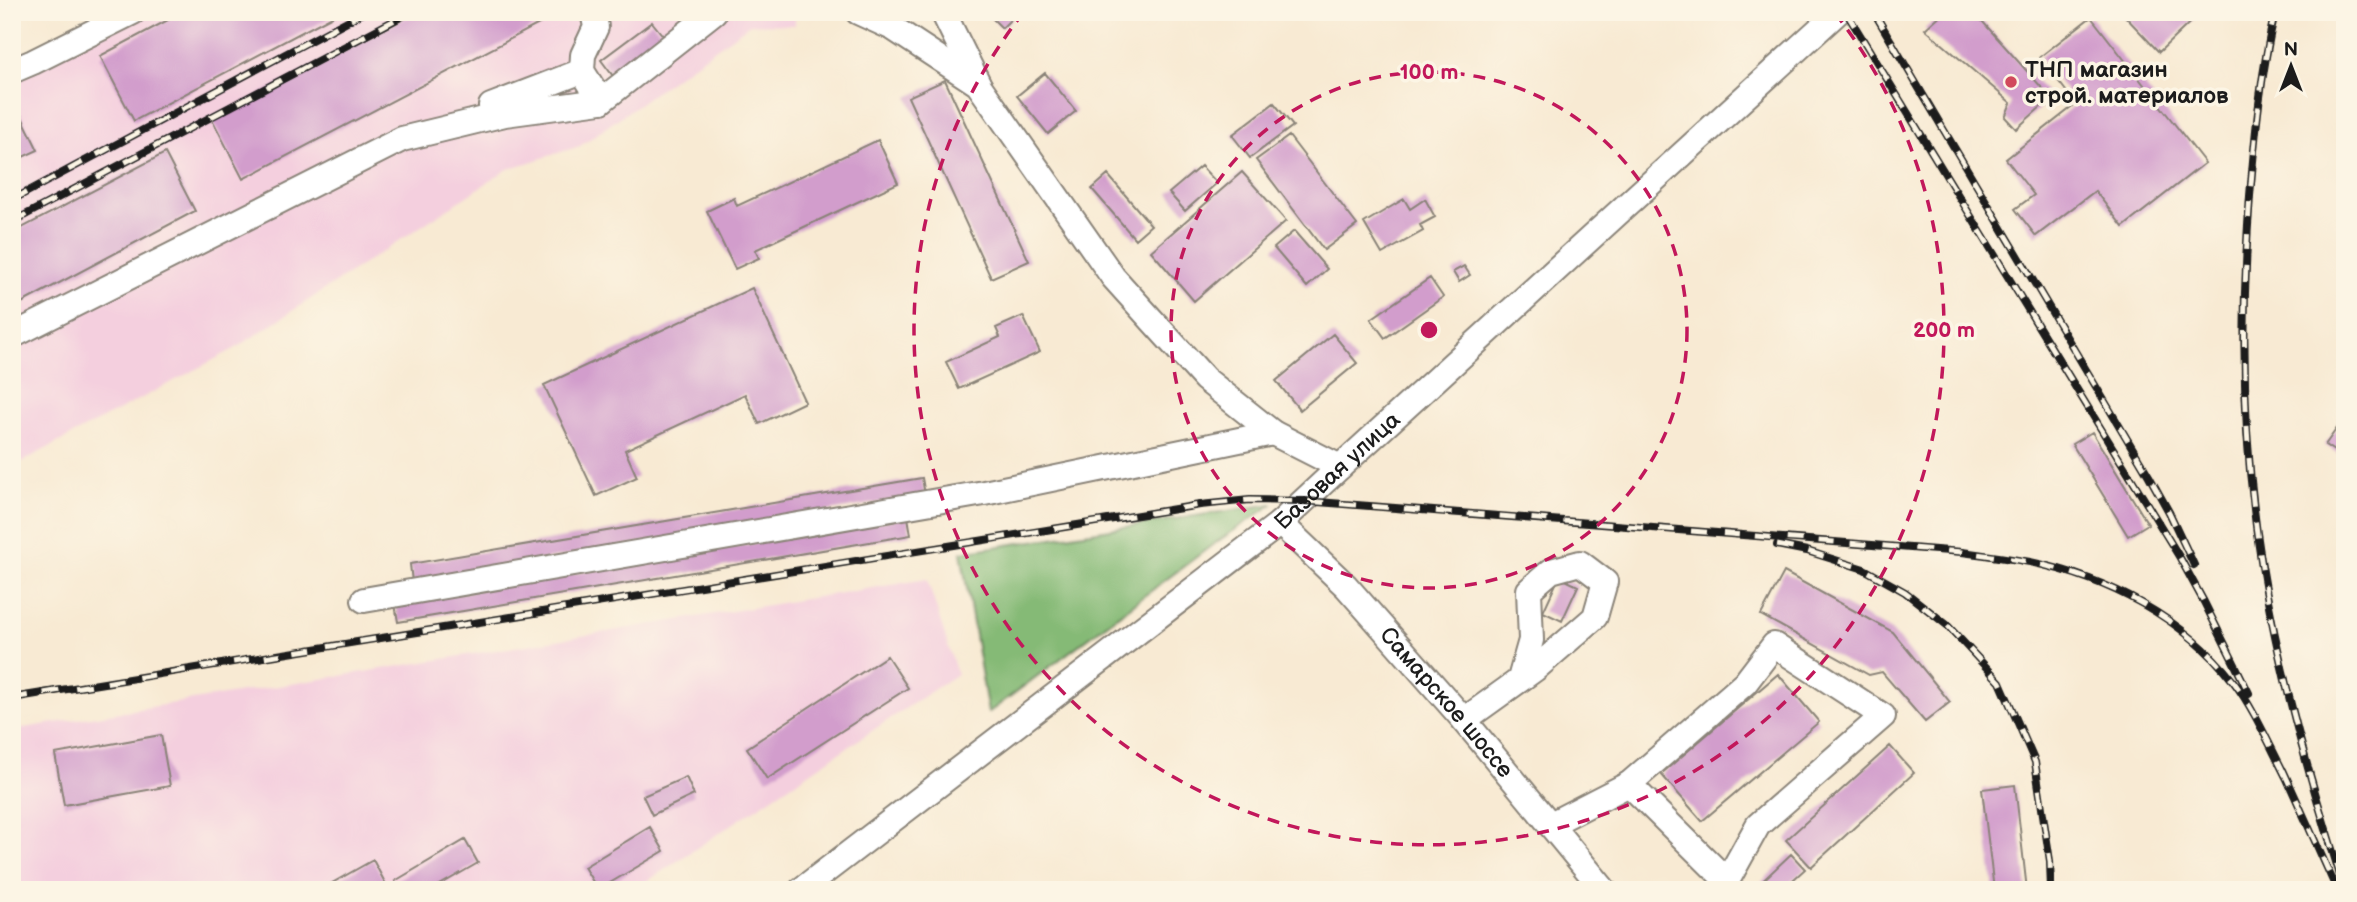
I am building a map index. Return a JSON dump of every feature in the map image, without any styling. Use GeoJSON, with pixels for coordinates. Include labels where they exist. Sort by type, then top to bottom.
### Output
{"type":"FeatureCollection","features":[{"type":"Feature","properties":{"kind":"street"},"geometry":{"type":"LineString","coordinates":[[12,71],[133,12]]}},
{"type":"Feature","properties":{"kind":"street"},"geometry":{"type":"LineString","coordinates":[[593,12],[596,27],[583,55],[582,71],[601,101]]}},
{"type":"Feature","properties":{"kind":"street"},"geometry":{"type":"LineString","coordinates":[[402,139],[505,114],[601,101],[714,12]]}},
{"type":"Feature","properties":{"kind":"street"},"geometry":{"type":"LineString","coordinates":[[858,12],[893,28],[978,84]]}},
{"type":"Feature","properties":{"kind":"street"},"geometry":{"type":"LineString","coordinates":[[943,12],[978,84],[1113,277],[1205,379],[1273,433],[1339,467]]}},
{"type":"Feature","properties":{"kind":"street","name":"Базовая улица"},"geometry":{"type":"LineString","coordinates":[[801,890],[1280,523],[1838,12]]}},
{"type":"Feature","properties":{"kind":"street"},"geometry":{"type":"LineString","coordinates":[[12,336],[402,139],[582,71]]}},
{"type":"Feature","properties":{"kind":"street"},"geometry":{"type":"LineString","coordinates":[[364,600],[984,493],[1273,433]]}},
{"type":"Feature","properties":{"kind":"street","name":"Самарское шоссе"},"geometry":{"type":"LineString","coordinates":[[1280,523],[1346,586],[1465,720],[1604,890]]}},
{"type":"Feature","properties":{"kind":"street"},"geometry":{"type":"LineString","coordinates":[[1465,720],[1535,669],[1595,617],[1605,582],[1580,563],[1551,571],[1529,590],[1531,640],[1520,679]]}},
{"type":"Feature","properties":{"kind":"street"},"geometry":{"type":"LineString","coordinates":[[1551,824],[1629,784],[1745,684],[1774,645],[1883,716],[1758,825],[1725,886],[1629,784]]}},
{"type":"Feature","properties":{"kind":"shaded area"},"geometry":{"type":"Polygon","coordinates":[[[99,12],[795,12],[795,25],[750,24],[580,146],[508,169],[236,348],[12,467],[12,61],[99,12]]]}},
{"type":"Feature","properties":{"kind":"shaded area"},"geometry":{"type":"Polygon","coordinates":[[[927,579],[957,674],[634,890],[12,890],[12,730],[927,579]]]}},
{"type":"Feature","properties":{"kind":"green space"},"geometry":{"type":"Polygon","coordinates":[[[1273,504],[1211,546],[988,713],[961,552],[1273,504]]]}},
{"type":"Feature","properties":{"kind":"building"},"geometry":{"type":"Polygon","coordinates":[[[183,12],[340,12],[134,121],[100,56],[183,12]]]}},
{"type":"Feature","properties":{"kind":"building"},"geometry":{"type":"Polygon","coordinates":[[[417,12],[562,12],[243,179],[212,119],[417,12]]]}},
{"type":"Feature","properties":{"kind":"building"},"geometry":{"type":"Polygon","coordinates":[[[986,12],[1018,12],[1002,28],[986,12]]]}},
{"type":"Feature","properties":{"kind":"building"},"geometry":{"type":"Polygon","coordinates":[[[1944,12],[1974,12],[2051,98],[2016,129],[2005,117],[2011,103],[1925,29],[1944,12]]]}},
{"type":"Feature","properties":{"kind":"building"},"geometry":{"type":"Polygon","coordinates":[[[2121,12],[2201,12],[2159,52],[2121,12]]]}},
{"type":"Feature","properties":{"kind":"building"},"geometry":{"type":"Polygon","coordinates":[[[2091,17],[2205,163],[2123,227],[2095,191],[2036,236],[2015,209],[2034,195],[2006,159],[2076,104],[2040,57],[2091,17]]]}},
{"type":"Feature","properties":{"kind":"building"},"geometry":{"type":"Polygon","coordinates":[[[652,22],[664,37],[613,76],[601,60],[652,22]]]}},
{"type":"Feature","properties":{"kind":"building"},"geometry":{"type":"Polygon","coordinates":[[[1045,73],[1076,111],[1048,134],[1017,96],[1045,73]]]}},
{"type":"Feature","properties":{"kind":"building"},"geometry":{"type":"Polygon","coordinates":[[[945,80],[1029,261],[991,278],[908,97],[945,80]]]}},
{"type":"Feature","properties":{"kind":"building"},"geometry":{"type":"Polygon","coordinates":[[[1274,103],[1293,126],[1250,158],[1232,135],[1274,103]]]}},
{"type":"Feature","properties":{"kind":"building"},"geometry":{"type":"Polygon","coordinates":[[[18,109],[38,150],[12,162],[12,111],[18,109]]]}},
{"type":"Feature","properties":{"kind":"building"},"geometry":{"type":"Polygon","coordinates":[[[1289,136],[1357,225],[1324,250],[1256,160],[1289,136]]]}},
{"type":"Feature","properties":{"kind":"building"},"geometry":{"type":"Polygon","coordinates":[[[878,140],[898,183],[755,250],[759,258],[735,269],[707,211],[734,198],[737,206],[878,140]]]}},
{"type":"Feature","properties":{"kind":"building"},"geometry":{"type":"Polygon","coordinates":[[[165,153],[195,211],[12,308],[12,233],[165,153]]]}},
{"type":"Feature","properties":{"kind":"building"},"geometry":{"type":"Polygon","coordinates":[[[1201,166],[1217,183],[1185,211],[1169,193],[1201,166]]]}},
{"type":"Feature","properties":{"kind":"building"},"geometry":{"type":"Polygon","coordinates":[[[1242,172],[1286,221],[1194,301],[1151,251],[1242,172]]]}},
{"type":"Feature","properties":{"kind":"building"},"geometry":{"type":"Polygon","coordinates":[[[1108,175],[1151,225],[1135,239],[1092,189],[1108,175]]]}},
{"type":"Feature","properties":{"kind":"building"},"geometry":{"type":"Polygon","coordinates":[[[1404,199],[1410,209],[1425,199],[1435,217],[1420,225],[1423,231],[1382,254],[1364,223],[1404,199]]]}},
{"type":"Feature","properties":{"kind":"building"},"geometry":{"type":"Polygon","coordinates":[[[1294,231],[1327,269],[1307,287],[1274,248],[1294,231]]]}},
{"type":"Feature","properties":{"kind":"building"},"geometry":{"type":"Polygon","coordinates":[[[1464,266],[1470,275],[1459,282],[1453,272],[1464,266]]]}},
{"type":"Feature","properties":{"kind":"building"},"geometry":{"type":"Polygon","coordinates":[[[1430,278],[1443,297],[1385,338],[1371,319],[1430,278]]]}},
{"type":"Feature","properties":{"kind":"building"},"geometry":{"type":"Polygon","coordinates":[[[752,288],[805,402],[759,424],[745,394],[625,450],[637,477],[596,496],[544,385],[752,288]]]}},
{"type":"Feature","properties":{"kind":"building"},"geometry":{"type":"Polygon","coordinates":[[[1023,316],[1040,352],[959,389],[946,362],[1000,337],[996,328],[1023,316]]]}},
{"type":"Feature","properties":{"kind":"building"},"geometry":{"type":"Polygon","coordinates":[[[1333,334],[1357,363],[1300,410],[1276,381],[1333,334]]]}},
{"type":"Feature","properties":{"kind":"building"},"geometry":{"type":"Polygon","coordinates":[[[2345,417],[2345,458],[2325,445],[2345,417]]]}},
{"type":"Feature","properties":{"kind":"building"},"geometry":{"type":"Polygon","coordinates":[[[2092,432],[2148,524],[2128,536],[2072,444],[2092,432]]]}},
{"type":"Feature","properties":{"kind":"building"},"geometry":{"type":"Polygon","coordinates":[[[922,478],[925,495],[412,582],[410,564],[922,478]]]}},
{"type":"Feature","properties":{"kind":"building"},"geometry":{"type":"Polygon","coordinates":[[[908,517],[911,535],[398,622],[395,604],[908,517]]]}},
{"type":"Feature","properties":{"kind":"building"},"geometry":{"type":"Polygon","coordinates":[[[1784,572],[1893,632],[1950,702],[1925,722],[1882,672],[1869,675],[1761,615],[1784,572]]]}},
{"type":"Feature","properties":{"kind":"building"},"geometry":{"type":"Polygon","coordinates":[[[1559,577],[1578,586],[1562,621],[1543,612],[1559,577]]]}},
{"type":"Feature","properties":{"kind":"building"},"geometry":{"type":"Polygon","coordinates":[[[887,656],[908,688],[767,779],[747,748],[887,656]]]}},
{"type":"Feature","properties":{"kind":"building"},"geometry":{"type":"Polygon","coordinates":[[[1778,674],[1819,722],[1702,821],[1661,774],[1778,674]]]}},
{"type":"Feature","properties":{"kind":"building"},"geometry":{"type":"Polygon","coordinates":[[[161,735],[170,786],[64,805],[55,754],[161,735]]]}},
{"type":"Feature","properties":{"kind":"building"},"geometry":{"type":"Polygon","coordinates":[[[1890,746],[1914,773],[1811,867],[1786,840],[1890,746]]]}},
{"type":"Feature","properties":{"kind":"building"},"geometry":{"type":"Polygon","coordinates":[[[686,777],[694,795],[652,815],[643,796],[686,777]]]}},
{"type":"Feature","properties":{"kind":"building"},"geometry":{"type":"Polygon","coordinates":[[[2015,785],[2027,890],[1994,890],[1982,789],[2015,785]]]}},
{"type":"Feature","properties":{"kind":"building"},"geometry":{"type":"Polygon","coordinates":[[[650,827],[664,851],[598,890],[584,867],[650,827]]]}},
{"type":"Feature","properties":{"kind":"building"},"geometry":{"type":"Polygon","coordinates":[[[465,840],[478,863],[431,890],[400,890],[395,881],[465,840]]]}},
{"type":"Feature","properties":{"kind":"building"},"geometry":{"type":"Polygon","coordinates":[[[1791,854],[1805,869],[1782,890],[1753,890],[1791,854]]]}},
{"type":"Feature","properties":{"kind":"building"},"geometry":{"type":"Polygon","coordinates":[[[373,860],[389,890],[329,890],[327,886],[373,860]]]}},
{"type":"Feature","properties":{"kind":"railway"},"geometry":{"type":"LineString","coordinates":[[12,200],[364,12]]}},
{"type":"Feature","properties":{"kind":"railway"},"geometry":{"type":"LineString","coordinates":[[12,222],[410,12]]}},
{"type":"Feature","properties":{"kind":"railway"},"geometry":{"type":"LineString","coordinates":[[1846,12],[2180,558],[2249,693]]}},
{"type":"Feature","properties":{"kind":"railway"},"geometry":{"type":"LineString","coordinates":[[2275,12],[2259,103],[2247,241],[2245,378],[2250,470],[2261,560],[2276,640],[2306,760],[2341,878]]}},
{"type":"Feature","properties":{"kind":"railway"},"geometry":{"type":"LineString","coordinates":[[1875,14],[2149,476],[2194,565]]}},
{"type":"Feature","properties":{"kind":"railway"},"geometry":{"type":"LineString","coordinates":[[12,698],[1200,505],[1250,500],[1305,501],[1962,552],[2059,569],[2116,590],[2168,620],[2192,638],[2213,658],[2240,691],[2287,779]]}},
{"type":"Feature","properties":{"kind":"railway"},"geometry":{"type":"LineString","coordinates":[[1777,545],[1807,551],[1864,569],[1905,592],[1947,625],[2000,682],[2035,762],[2050,861],[2051,890]]}},
{"type":"Feature","properties":{"kind":"railway"},"geometry":{"type":"LineString","coordinates":[[2283,770],[2337,890]]}},
{"type":"Feature","properties":{"kind":"place","name":"ТНП магазин строй. материалов"},"geometry":{"type":"Point","coordinates":[2011,82]}}]}
